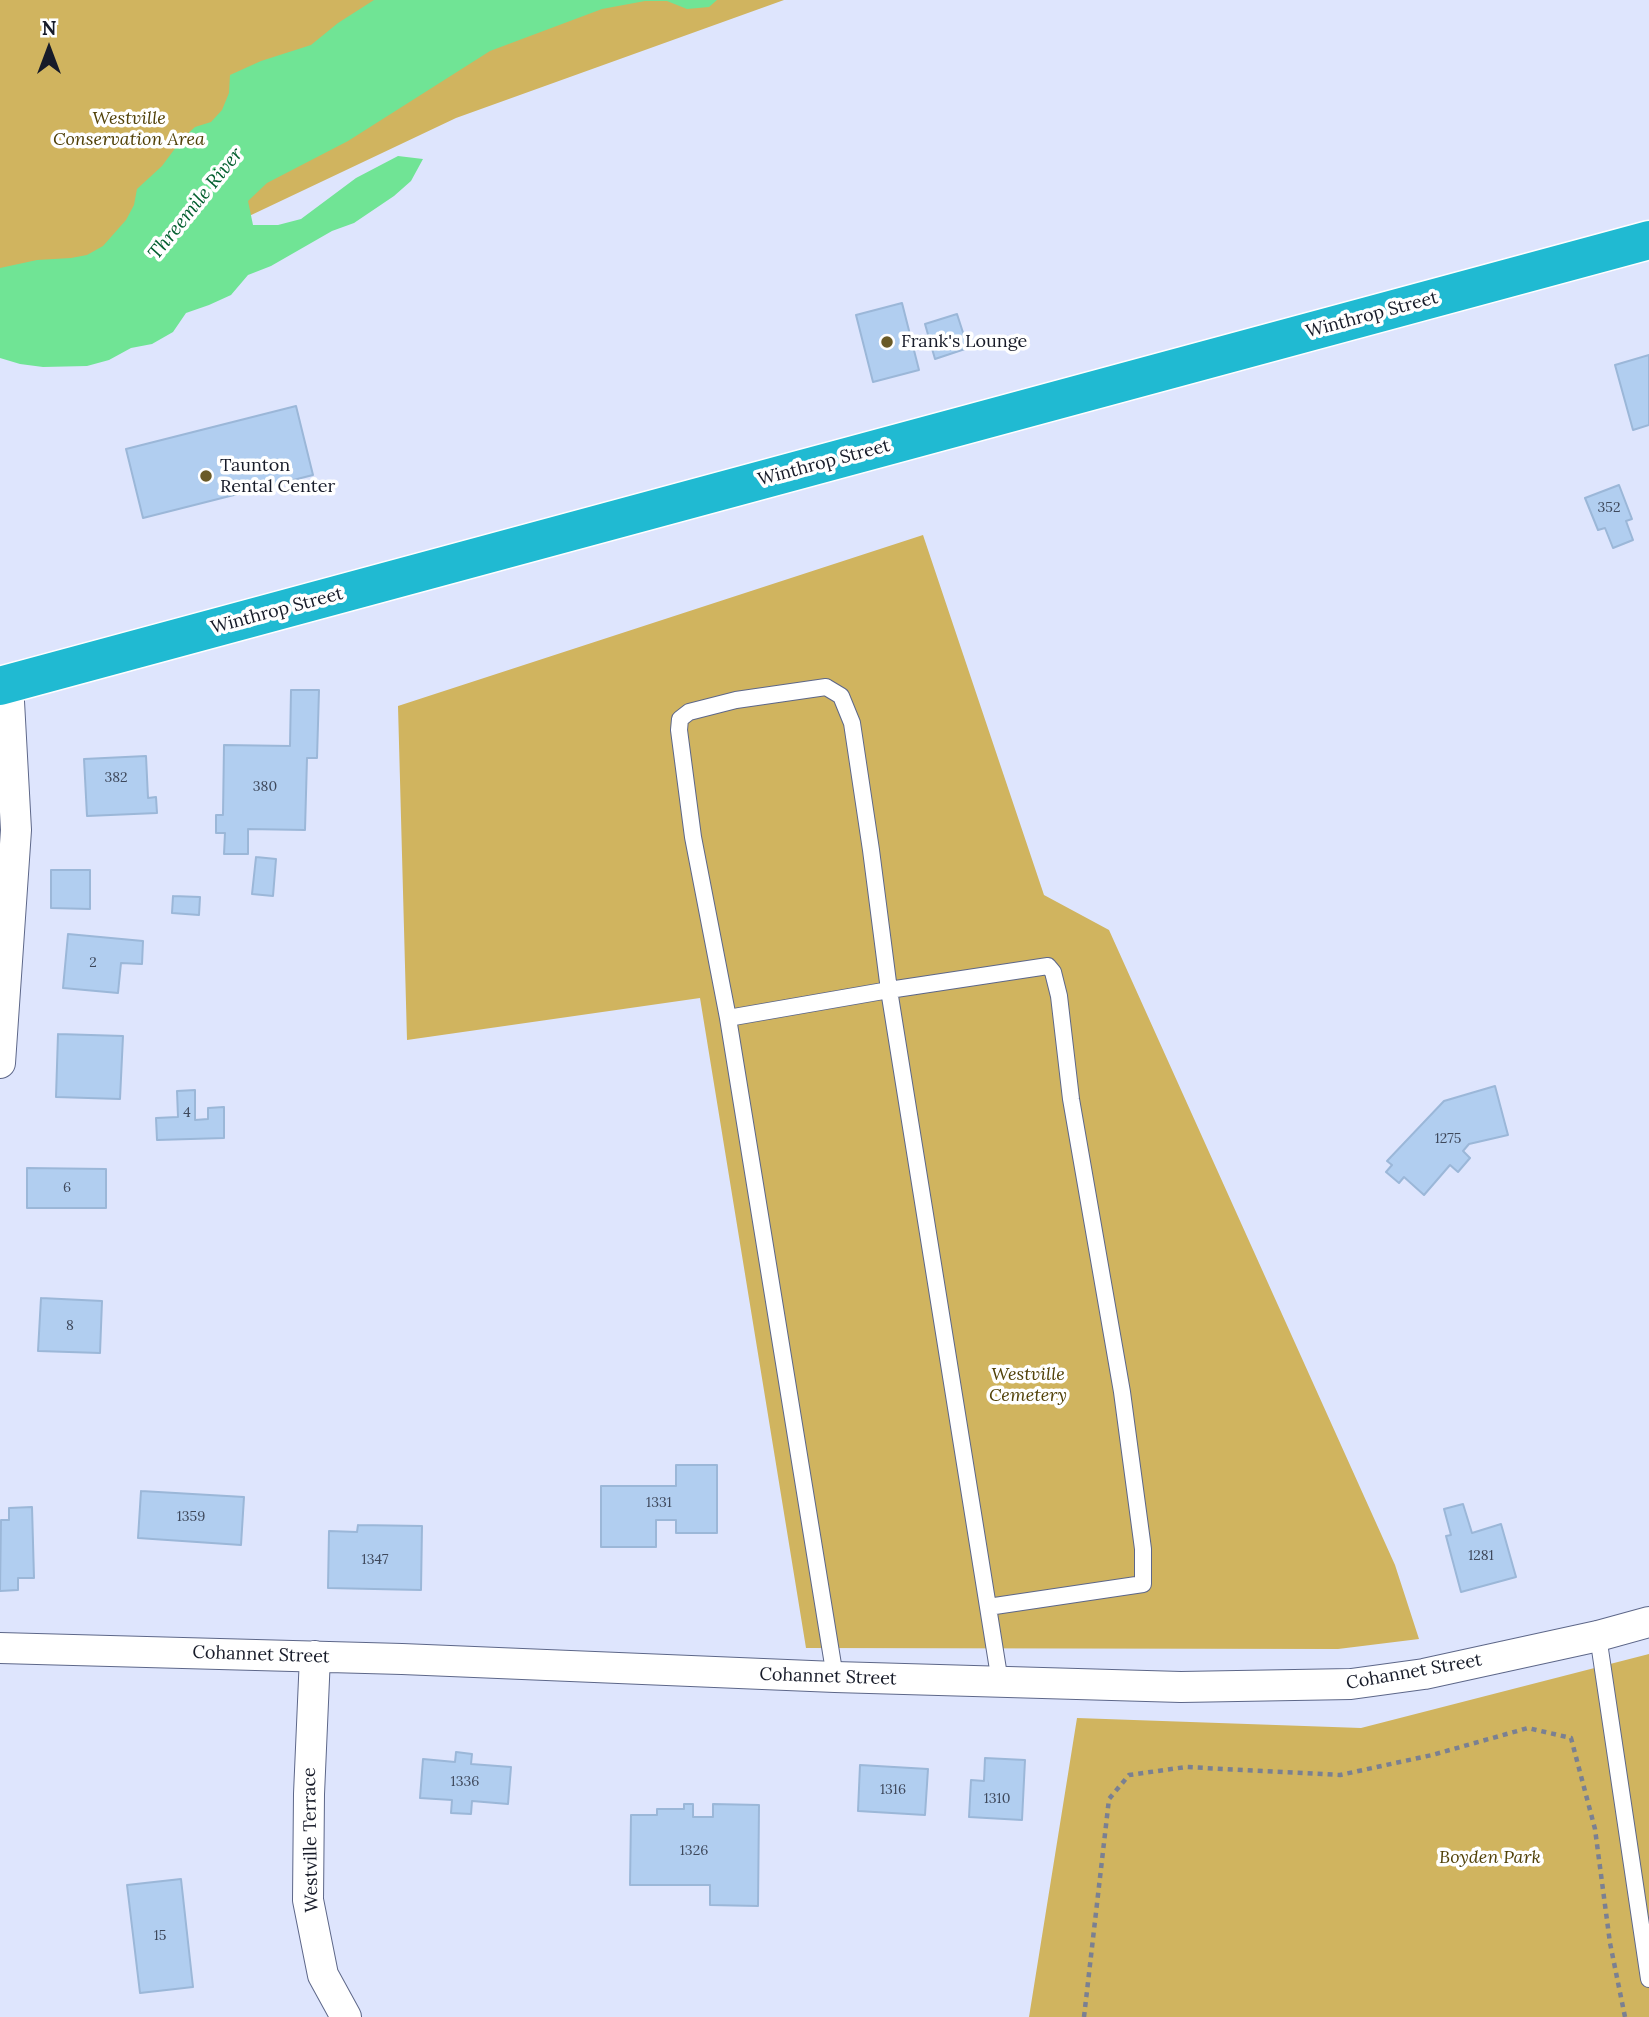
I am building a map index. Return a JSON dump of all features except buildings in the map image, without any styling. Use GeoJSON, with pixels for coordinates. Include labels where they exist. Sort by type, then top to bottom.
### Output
{"type":"FeatureCollection","features":[{"type":"Feature","properties":{"kind":"highway","name":"Winthrop Street"},"geometry":{"type":"LineString","coordinates":[[4,684],[1649,240]]}},
{"type":"Feature","properties":{"kind":"street"},"geometry":{"type":"LineString","coordinates":[[0,1063],[16,830],[4,684]]}},
{"type":"Feature","properties":{"kind":"street","name":"Cohannet Street"},"geometry":{"type":"LineString","coordinates":[[0,1648],[315,1656],[835,1678],[1181,1687],[1351,1684],[1424,1674],[1598,1636],[1649,1622]]}},
{"type":"Feature","properties":{"kind":"street","name":"Westville Terrace"},"geometry":{"type":"LineString","coordinates":[[315,1656],[308,1900],[323,1975],[346,2017]]}},
{"type":"Feature","properties":{"kind":"lane"},"geometry":{"type":"LineString","coordinates":[[835,1678],[728,1018],[694,837],[679,730],[680,719],[689,712],[736,700],[826,687],[841,696],[852,723],[889,990],[1000,1682]]}},
{"type":"Feature","properties":{"kind":"lane"},"geometry":{"type":"LineString","coordinates":[[728,1018],[1048,966],[1053,972],[1059,996],[1071,1099],[1122,1392],[1143,1549],[1143,1584],[988,1607]]}},
{"type":"Feature","properties":{"kind":"lane"},"geometry":{"type":"LineString","coordinates":[[1598,1636],[1649,1979]]}},
{"type":"Feature","properties":{"kind":"path"},"geometry":{"type":"LineString","coordinates":[[1084,2017],[1109,1799],[1129,1775],[1186,1767],[1340,1775],[1432,1755],[1528,1728],[1571,1738],[1595,1829],[1610,1943],[1625,2017]]}},
{"type":"Feature","properties":{"kind":"green space","name":"Westville Conservation Area"},"geometry":{"type":"Polygon","coordinates":[[[0,0],[784,0],[456,118],[0,334],[0,0]]]}},
{"type":"Feature","properties":{"kind":"green space","name":"Westville Cemetery"},"geometry":{"type":"Polygon","coordinates":[[[923,535],[1044,895],[1109,930],[1395,1565],[1419,1639],[1338,1649],[806,1648],[700,998],[407,1040],[398,706],[923,535]]]}},
{"type":"Feature","properties":{"kind":"green space","name":"Boyden Park"},"geometry":{"type":"Polygon","coordinates":[[[1649,1654],[1649,2017],[1029,2017],[1077,1718],[1361,1728],[1649,1654]]]}},
{"type":"Feature","properties":{"kind":"water","name":"Threemile River"},"geometry":{"type":"Polygon","coordinates":[[[374,0],[717,0],[709,7],[687,9],[667,1],[645,1],[602,9],[490,51],[348,141],[267,183],[248,201],[253,225],[278,225],[301,219],[356,178],[398,156],[423,159],[411,181],[354,223],[332,231],[271,266],[248,275],[231,295],[186,313],[173,332],[152,344],[131,348],[109,360],[87,366],[43,367],[0,358],[0,268],[37,260],[87,255],[103,246],[126,220],[134,205],[137,189],[162,166],[182,139],[195,127],[211,122],[222,110],[229,93],[230,75],[261,61],[311,45],[338,23],[374,0]]]}},
{"type":"Feature","properties":{"kind":"place","name":"Frank's Lounge"},"geometry":{"type":"Point","coordinates":[887,342]}},
{"type":"Feature","properties":{"kind":"place","name":"Taunton Rental Center"},"geometry":{"type":"Point","coordinates":[206,476]}}]}
